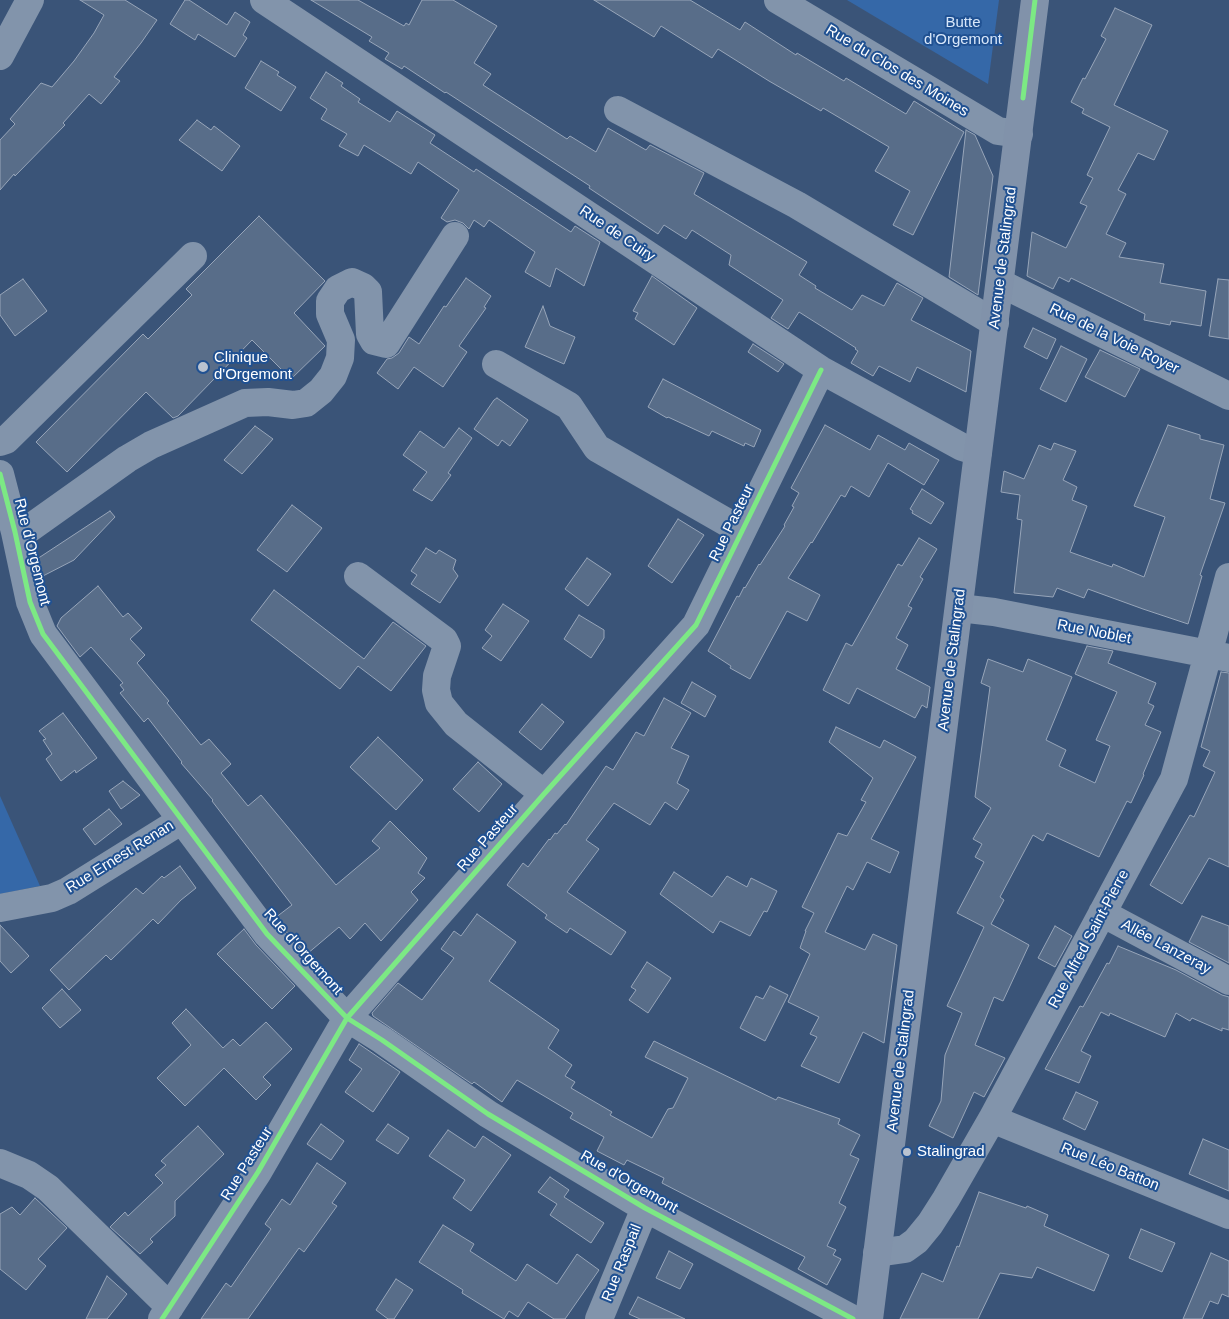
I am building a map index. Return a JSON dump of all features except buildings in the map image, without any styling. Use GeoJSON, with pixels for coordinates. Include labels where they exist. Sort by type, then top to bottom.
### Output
{"type":"FeatureCollection","features":[{"type":"Feature","properties":{"kind":"main road","name":"Avenue de Stalingrad"},"geometry":{"type":"LineString","coordinates":[[869,1319],[1035,0]]}},
{"type":"Feature","properties":{"kind":"street"},"geometry":{"type":"LineString","coordinates":[[0,56],[30,0]]}},
{"type":"Feature","properties":{"kind":"street","name":"Rue de Cuiry"},"geometry":{"type":"LineString","coordinates":[[264,0],[821,370],[962,447],[978,452]]}},
{"type":"Feature","properties":{"kind":"street","name":"Rue du Clos des Moines"},"geometry":{"type":"LineString","coordinates":[[778,0],[998,131],[1019,134]]}},
{"type":"Feature","properties":{"kind":"street"},"geometry":{"type":"LineString","coordinates":[[618,110],[797,204],[995,324]]}},
{"type":"Feature","properties":{"kind":"street"},"geometry":{"type":"LineString","coordinates":[[15,532],[30,528],[127,459],[151,445],[245,403],[268,402],[293,405],[306,403],[321,391],[333,376],[340,358],[341,340],[330,314],[330,301],[338,289],[352,282],[363,287],[368,292],[370,334],[374,341],[386,344],[455,236]]}},
{"type":"Feature","properties":{"kind":"street"},"geometry":{"type":"LineString","coordinates":[[0,442],[6,440],[193,256]]}},
{"type":"Feature","properties":{"kind":"street","name":"Rue de la Voie Royer"},"geometry":{"type":"LineString","coordinates":[[1000,283],[1229,396]]}},
{"type":"Feature","properties":{"kind":"street"},"geometry":{"type":"LineString","coordinates":[[496,364],[569,406],[597,448],[742,531]]}},
{"type":"Feature","properties":{"kind":"street","name":"Rue Pasteur"},"geometry":{"type":"LineString","coordinates":[[166,1313],[258,1172],[347,1018],[538,788],[696,625],[821,370]]}},
{"type":"Feature","properties":{"kind":"street","name":"Rue d'Orgemont"},"geometry":{"type":"LineString","coordinates":[[0,474],[30,602],[43,634],[267,934],[347,1018],[382,1040],[488,1114],[645,1208],[853,1319]]}},
{"type":"Feature","properties":{"kind":"street"},"geometry":{"type":"LineString","coordinates":[[358,576],[444,640],[447,646],[437,676],[436,690],[439,703],[456,724],[538,788]]}},
{"type":"Feature","properties":{"kind":"street","name":"Rue Alfred Saint-Pierre"},"geometry":{"type":"LineString","coordinates":[[877,1253],[905,1249],[916,1241],[930,1224],[946,1199],[992,1119],[1174,779],[1219,656],[1229,577]]}},
{"type":"Feature","properties":{"kind":"street","name":"Rue Noblet"},"geometry":{"type":"LineString","coordinates":[[959,608],[994,612],[1219,656]]}},
{"type":"Feature","properties":{"kind":"street","name":"Rue Ernest Renan"},"geometry":{"type":"LineString","coordinates":[[0,908],[52,898],[68,891],[182,820]]}},
{"type":"Feature","properties":{"kind":"street","name":"Allée Lanzeray"},"geometry":{"type":"LineString","coordinates":[[1102,913],[1229,981]]}},
{"type":"Feature","properties":{"kind":"street","name":"Rue Léo Batton"},"geometry":{"type":"LineString","coordinates":[[992,1119],[1229,1215]]}},
{"type":"Feature","properties":{"kind":"street"},"geometry":{"type":"LineString","coordinates":[[0,1163],[29,1175],[48,1188],[166,1313]]}},
{"type":"Feature","properties":{"kind":"street","name":"Rue Raspail"},"geometry":{"type":"LineString","coordinates":[[599,1319],[645,1208]]}},
{"type":"Feature","properties":{"kind":"green space","name":"Butte d'Orgemont"},"geometry":{"type":"Polygon","coordinates":[[[847,0],[999,0],[988,84],[847,0]]]}},
{"type":"Feature","properties":{"kind":"green space"},"geometry":{"type":"Polygon","coordinates":[[[0,796],[40,886],[0,894],[0,796]]]}},
{"type":"Feature","properties":{"kind":"cycle path"},"geometry":{"type":"LineString","coordinates":[[1023,98],[1035,0]]}},
{"type":"Feature","properties":{"kind":"cycle path"},"geometry":{"type":"LineString","coordinates":[[162,1319],[258,1172],[347,1018],[696,625],[821,370]]}},
{"type":"Feature","properties":{"kind":"cycle path"},"geometry":{"type":"LineString","coordinates":[[0,474],[30,602],[43,634],[267,934],[347,1018],[382,1040],[488,1114],[645,1208],[853,1319]]}},
{"type":"Feature","properties":{"kind":"place","name":"Clinique d'Orgemont"},"geometry":{"type":"Point","coordinates":[203,367]}},
{"type":"Feature","properties":{"kind":"place","name":"Stalingrad"},"geometry":{"type":"Point","coordinates":[907,1152]}}]}
